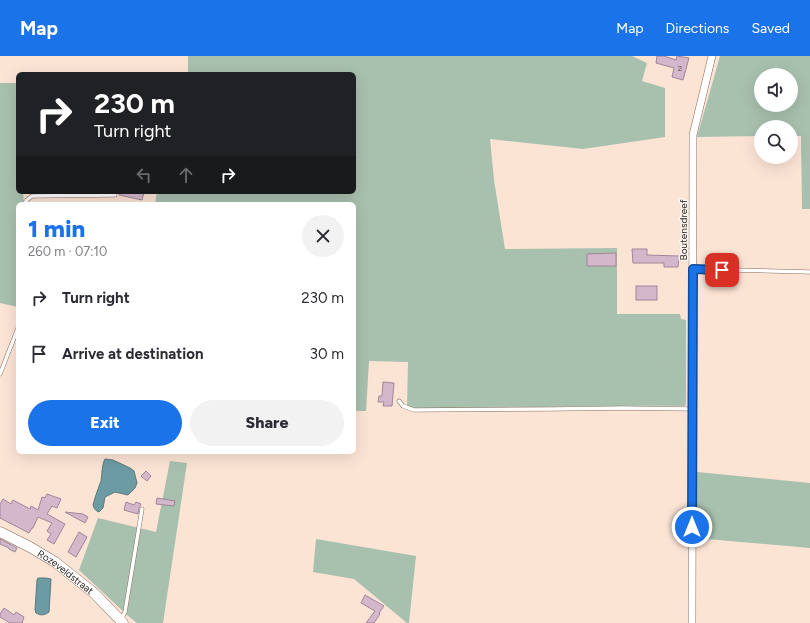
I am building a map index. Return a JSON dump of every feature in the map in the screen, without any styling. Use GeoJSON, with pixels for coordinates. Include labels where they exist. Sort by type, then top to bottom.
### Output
{"type":"FeatureCollection","features":[{"type":"Feature","properties":{"kind":"street","name":"Boutensdreef"},"geometry":{"type":"LineString","coordinates":[[692,623],[693,135],[712,56]]}},
{"type":"Feature","properties":{"kind":"street","name":"Rozeveldstraat"},"geometry":{"type":"LineString","coordinates":[[0,532],[30,547],[54,562],[94,593],[122,622]]}},
{"type":"Feature","properties":{"kind":"lane"},"geometry":{"type":"LineString","coordinates":[[26,202],[32,196],[115,195]]}},
{"type":"Feature","properties":{"kind":"lane"},"geometry":{"type":"LineString","coordinates":[[693,269],[810,272]]}},
{"type":"Feature","properties":{"kind":"lane"},"geometry":{"type":"LineString","coordinates":[[0,374],[16,333]]}},
{"type":"Feature","properties":{"kind":"lane"},"geometry":{"type":"LineString","coordinates":[[399,401],[403,406],[414,410],[692,408]]}},
{"type":"Feature","properties":{"kind":"lane"},"geometry":{"type":"LineString","coordinates":[[122,622],[125,612],[142,509]]}},
{"type":"Feature","properties":{"kind":"green space"},"geometry":{"type":"Polygon","coordinates":[[[188,56],[632,56],[647,63],[642,81],[665,88],[665,137],[583,149],[490,139],[494,180],[505,249],[617,248],[617,314],[680,314],[681,319],[686,320],[685,406],[584,406],[414,410],[407,408],[408,362],[369,361],[366,411],[356,411],[356,202],[155,202],[157,194],[356,194],[356,72],[188,72],[188,56]]]}},
{"type":"Feature","properties":{"kind":"green space"},"geometry":{"type":"Polygon","coordinates":[[[720,56],[810,56],[810,209],[802,209],[801,136],[798,136],[798,120],[754,120],[754,136],[697,137],[720,56]]]}},
{"type":"Feature","properties":{"kind":"green space"},"geometry":{"type":"Polygon","coordinates":[[[0,83],[16,83],[16,194],[23,194],[24,202],[16,202],[16,307],[0,303],[0,83]]]}},
{"type":"Feature","properties":{"kind":"green space"},"geometry":{"type":"Polygon","coordinates":[[[170,461],[187,463],[163,623],[137,623],[79,570],[98,518],[156,532],[170,461]]]}},
{"type":"Feature","properties":{"kind":"green space"},"geometry":{"type":"Polygon","coordinates":[[[697,472],[810,483],[810,548],[695,538],[697,472]]]}},
{"type":"Feature","properties":{"kind":"green space"},"geometry":{"type":"Polygon","coordinates":[[[316,539],[416,556],[409,623],[407,623],[354,579],[313,572],[316,539]]]}},
{"type":"Feature","properties":{"kind":"water"},"geometry":{"type":"Polygon","coordinates":[[[105,459],[113,460],[134,471],[137,483],[135,488],[128,495],[115,492],[105,497],[103,508],[99,512],[95,510],[93,505],[101,481],[105,459]]]}},
{"type":"Feature","properties":{"kind":"water"},"geometry":{"type":"Polygon","coordinates":[[[38,578],[51,579],[49,612],[43,615],[36,613],[35,610],[38,578]]]}},
{"type":"Feature","properties":{"kind":"building"},"geometry":{"type":"Polygon","coordinates":[[[657,56],[664,56],[676,60],[677,56],[689,58],[683,80],[672,77],[674,68],[656,63],[657,56]]]}},
{"type":"Feature","properties":{"kind":"building"},"geometry":{"type":"Polygon","coordinates":[[[119,194],[144,194],[142,200],[119,194]]]}},
{"type":"Feature","properties":{"kind":"building"},"geometry":{"type":"Polygon","coordinates":[[[632,249],[647,249],[647,255],[679,256],[678,267],[664,267],[664,263],[633,263],[632,249]]]}},
{"type":"Feature","properties":{"kind":"building"},"geometry":{"type":"Polygon","coordinates":[[[616,253],[616,266],[587,266],[587,254],[616,253]]]}},
{"type":"Feature","properties":{"kind":"building"},"geometry":{"type":"Polygon","coordinates":[[[636,286],[657,286],[657,300],[636,300],[636,286]]]}},
{"type":"Feature","properties":{"kind":"building"},"geometry":{"type":"Polygon","coordinates":[[[383,382],[394,383],[392,406],[383,406],[384,402],[378,402],[379,396],[382,396],[383,382]]]}},
{"type":"Feature","properties":{"kind":"building"},"geometry":{"type":"Polygon","coordinates":[[[146,471],[151,476],[147,481],[141,476],[146,471]]]}},
{"type":"Feature","properties":{"kind":"building"},"geometry":{"type":"Polygon","coordinates":[[[47,494],[61,499],[57,508],[52,506],[47,514],[65,524],[54,544],[47,540],[51,534],[47,531],[52,523],[38,517],[29,533],[0,518],[0,504],[3,499],[11,504],[13,500],[30,509],[31,506],[38,510],[42,497],[45,498],[47,494]]]}},
{"type":"Feature","properties":{"kind":"building"},"geometry":{"type":"Polygon","coordinates":[[[157,498],[175,501],[174,506],[156,504],[157,498]]]}},
{"type":"Feature","properties":{"kind":"building"},"geometry":{"type":"Polygon","coordinates":[[[126,502],[134,505],[136,502],[141,504],[138,514],[124,510],[126,502]]]}},
{"type":"Feature","properties":{"kind":"building"},"geometry":{"type":"Polygon","coordinates":[[[65,512],[83,514],[88,517],[85,523],[65,512]]]}},
{"type":"Feature","properties":{"kind":"building"},"geometry":{"type":"Polygon","coordinates":[[[79,532],[87,537],[76,557],[68,552],[79,532]]]}},
{"type":"Feature","properties":{"kind":"building"},"geometry":{"type":"Polygon","coordinates":[[[0,539],[17,548],[15,552],[0,544],[0,539]]]}},
{"type":"Feature","properties":{"kind":"building"},"geometry":{"type":"Polygon","coordinates":[[[365,595],[384,606],[374,623],[366,623],[375,611],[361,603],[365,595]]]}},
{"type":"Feature","properties":{"kind":"building"},"geometry":{"type":"Polygon","coordinates":[[[4,608],[14,615],[16,612],[24,617],[22,623],[10,623],[0,617],[0,614],[4,608]]]}},
{"type":"Feature","properties":{"kind":"route"},"geometry":{"type":"LineString","coordinates":[[692,527],[693,269],[722,270]]}}]}
